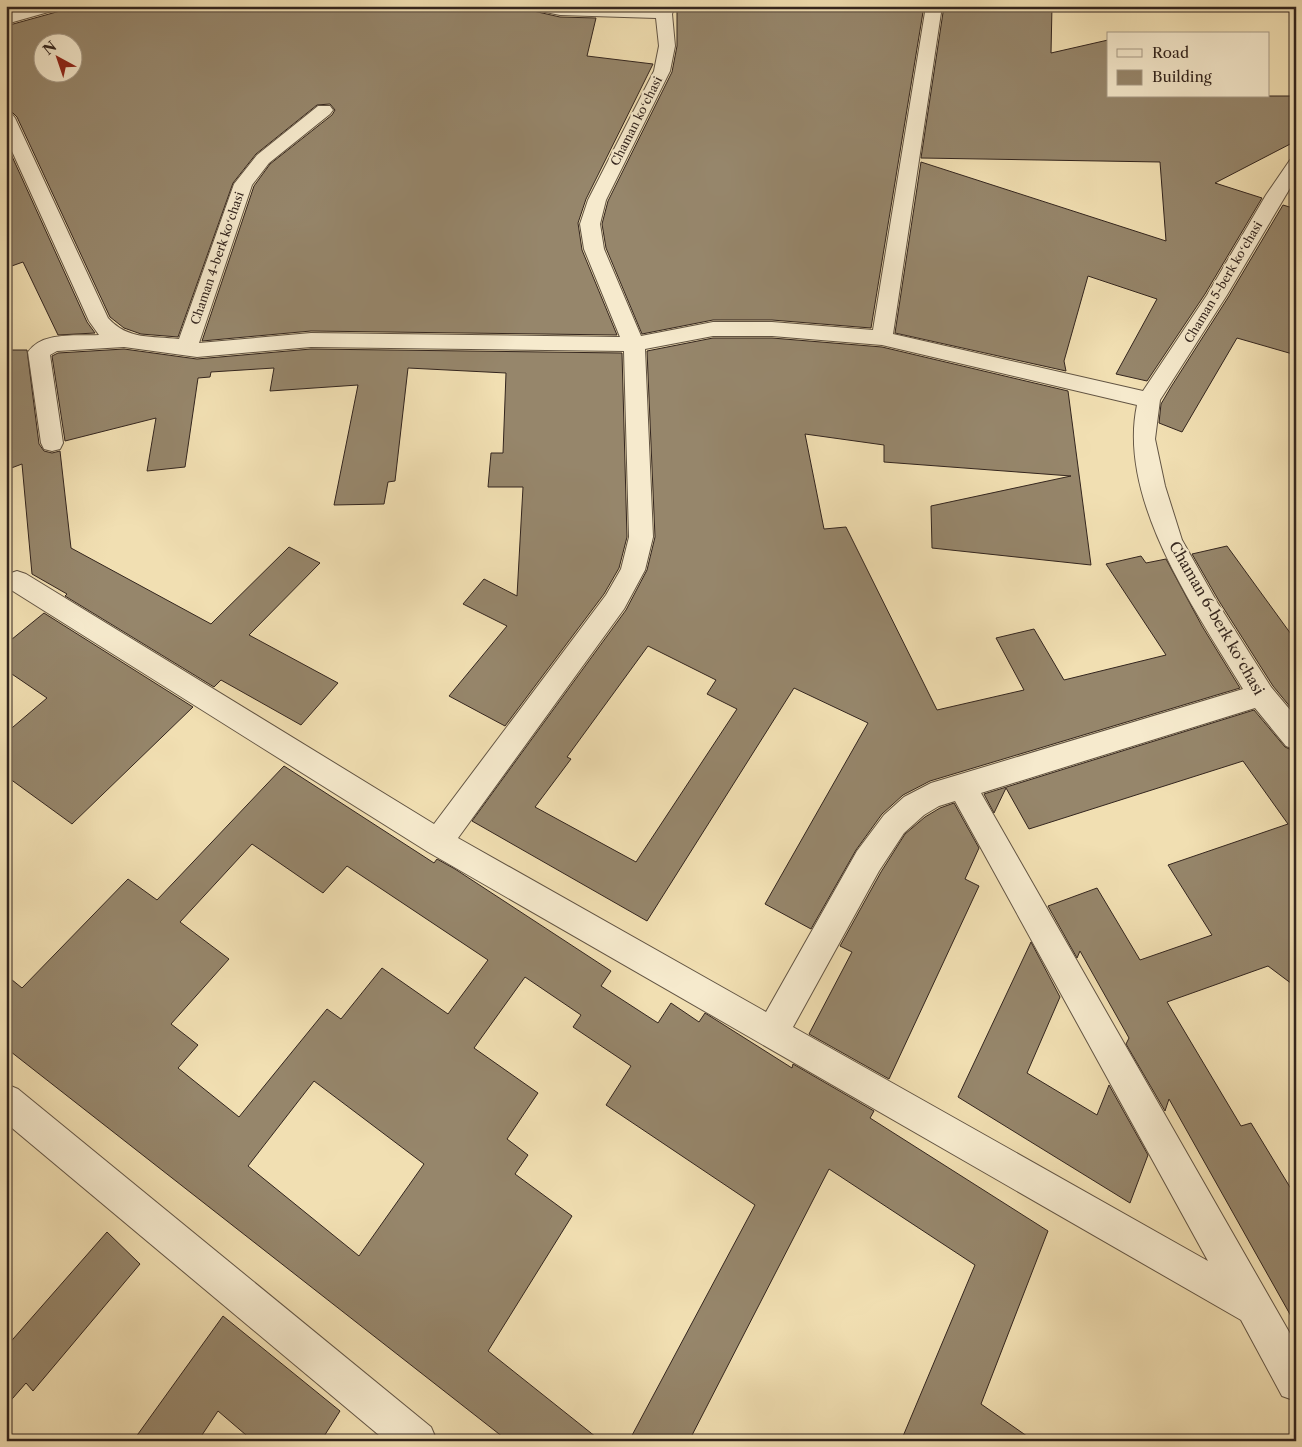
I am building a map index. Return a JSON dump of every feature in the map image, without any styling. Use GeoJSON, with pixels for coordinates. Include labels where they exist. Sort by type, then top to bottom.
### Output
{"type":"FeatureCollection","features":[{"type":"Feature","properties":{"kind":"street"},"geometry":{"type":"LineString","coordinates":[[6,19],[53,6]]}},
{"type":"Feature","properties":{"kind":"street","name":"Chaman koʻchasi"},"geometry":{"type":"LineString","coordinates":[[537,6],[560,10],[665,10],[667,46],[662,71],[597,200],[590,224],[594,248],[634,344]]}},
{"type":"Feature","properties":{"kind":"street"},"geometry":{"type":"LineString","coordinates":[[882,338],[934,6]]}},
{"type":"Feature","properties":{"kind":"street","name":"Chaman 4-berk koʻchasi"},"geometry":{"type":"LineString","coordinates":[[186,347],[243,184],[263,159],[324,110]]}},
{"type":"Feature","properties":{"kind":"street"},"geometry":{"type":"LineString","coordinates":[[6,118],[104,330],[122,341]]}},
{"type":"Feature","properties":{"kind":"street","name":"Chaman 5-berk koʻchasi"},"geometry":{"type":"LineString","coordinates":[[1149,400],[1217,296],[1274,195],[1296,164]]}},
{"type":"Feature","properties":{"kind":"street"},"geometry":{"type":"LineString","coordinates":[[52,443],[39,352],[52,344],[122,341],[186,347],[197,350],[215,350],[290,340],[634,344],[713,329],[772,329],[882,338],[1149,400]]}},
{"type":"Feature","properties":{"kind":"street"},"geometry":{"type":"LineString","coordinates":[[438,842],[615,602],[632,570],[641,536],[634,344]]}},
{"type":"Feature","properties":{"kind":"street","name":"Chaman 6-berk koʻchasi"},"geometry":{"type":"LineString","coordinates":[[1149,400],[1144,439],[1153,486],[1170,541],[1208,609],[1261,695],[1296,738]]}},
{"type":"Feature","properties":{"kind":"street"},"geometry":{"type":"LineString","coordinates":[[17,581],[438,842],[1252,1306]]}},
{"type":"Feature","properties":{"kind":"street"},"geometry":{"type":"LineString","coordinates":[[772,1033],[868,861],[894,824],[914,806],[931,796],[1261,695]]}},
{"type":"Feature","properties":{"kind":"street"},"geometry":{"type":"LineString","coordinates":[[962,787],[1296,1382]]}},
{"type":"Feature","properties":{"kind":"street"},"geometry":{"type":"LineString","coordinates":[[6,1101],[417,1441]]}},
{"type":"Feature","properties":{"kind":"building"},"geometry":{"type":"Polygon","coordinates":[[[63,6],[449,6],[529,10],[560,17],[596,18],[587,56],[653,64],[586,199],[578,223],[582,250],[617,335],[311,331],[202,341],[254,186],[270,164],[332,115],[335,110],[330,104],[317,105],[256,154],[233,183],[178,337],[141,334],[124,328],[110,317],[17,117],[12,112],[6,111],[6,26],[60,11],[63,6]]]}},
{"type":"Feature","properties":{"kind":"building"},"geometry":{"type":"Polygon","coordinates":[[[677,6],[924,6],[871,328],[772,320],[713,320],[642,334],[606,248],[602,224],[608,201],[672,72],[677,46],[677,6]]]}},
{"type":"Feature","properties":{"kind":"building"},"geometry":{"type":"Polygon","coordinates":[[[944,6],[1052,6],[1051,53],[1107,40],[1107,98],[1270,98],[1270,96],[1296,96],[1296,141],[1215,183],[1262,198],[1205,294],[1147,381],[1116,374],[1157,299],[1088,276],[1064,361],[1066,371],[895,333],[921,162],[1166,241],[1160,162],[921,158],[944,6]]]}},
{"type":"Feature","properties":{"kind":"building"},"geometry":{"type":"Polygon","coordinates":[[[6,143],[87,322],[95,333],[58,335],[23,262],[6,268],[6,143]]]}},
{"type":"Feature","properties":{"kind":"building"},"geometry":{"type":"Polygon","coordinates":[[[1283,205],[1296,209],[1296,355],[1237,338],[1182,432],[1159,423],[1161,404],[1229,296],[1283,205]]]}},
{"type":"Feature","properties":{"kind":"building"},"geometry":{"type":"Polygon","coordinates":[[[713,338],[772,338],[882,347],[1068,391],[1091,565],[932,548],[931,506],[1071,476],[884,462],[884,445],[805,434],[824,529],[846,527],[937,710],[1024,690],[996,638],[1034,629],[1064,680],[1166,655],[1106,564],[1141,556],[1146,563],[1166,559],[1202,626],[1240,688],[930,781],[903,795],[882,814],[856,850],[811,929],[765,904],[868,723],[794,688],[647,921],[472,821],[626,610],[647,570],[655,537],[647,351],[713,338]],[[648,646],[567,757],[571,759],[535,807],[636,862],[737,709],[707,694],[716,680],[648,646]]]}},
{"type":"Feature","properties":{"kind":"building"},"geometry":{"type":"Polygon","coordinates":[[[124,349],[197,359],[311,349],[622,353],[627,537],[619,568],[604,594],[505,726],[449,696],[507,626],[463,604],[484,579],[517,596],[523,487],[488,487],[491,453],[503,453],[506,373],[408,368],[395,481],[388,482],[384,504],[334,505],[358,385],[270,391],[274,368],[211,372],[210,377],[198,378],[185,467],[147,471],[156,418],[65,441],[52,356],[58,353],[124,349]]]}},
{"type":"Feature","properties":{"kind":"building"},"geometry":{"type":"Polygon","coordinates":[[[6,350],[27,350],[39,444],[44,451],[52,453],[60,451],[71,548],[211,624],[289,547],[320,563],[249,635],[338,683],[301,725],[221,680],[214,687],[32,574],[22,464],[6,470],[6,350]]]}},
{"type":"Feature","properties":{"kind":"building"},"geometry":{"type":"Polygon","coordinates":[[[1227,546],[1296,641],[1296,714],[1273,686],[1219,601],[1192,554],[1227,546]]]}},
{"type":"Feature","properties":{"kind":"building"},"geometry":{"type":"Polygon","coordinates":[[[44,613],[193,707],[72,824],[6,776],[6,733],[47,698],[6,670],[6,644],[44,613]]]}},
{"type":"Feature","properties":{"kind":"building"},"geometry":{"type":"Polygon","coordinates":[[[1254,710],[1285,747],[1296,752],[1296,987],[1268,966],[1167,1002],[1241,1126],[1251,1123],[1296,1197],[1296,1325],[1169,1099],[1165,1111],[1126,1044],[1129,1038],[1080,951],[1077,958],[1048,906],[1097,888],[1140,960],[1212,935],[1168,865],[1288,824],[1243,761],[1029,829],[1006,788],[994,813],[984,794],[1254,710]]]}},
{"type":"Feature","properties":{"kind":"building"},"geometry":{"type":"Polygon","coordinates":[[[284,766],[434,863],[437,859],[455,869],[611,971],[601,986],[658,1023],[671,1003],[699,1022],[705,1013],[792,1068],[793,1064],[874,1111],[870,1118],[1048,1231],[981,1404],[1034,1441],[901,1441],[975,1265],[829,1169],[689,1441],[629,1441],[755,1205],[606,1105],[631,1066],[573,1027],[581,1015],[525,977],[474,1048],[538,1093],[507,1139],[528,1155],[515,1174],[572,1216],[488,1351],[601,1441],[508,1441],[6,1048],[6,975],[22,988],[128,879],[157,900],[284,766]],[[252,844],[180,922],[229,959],[171,1024],[198,1045],[178,1068],[239,1117],[327,1009],[341,1019],[382,968],[448,1014],[488,960],[347,866],[323,893],[252,844]],[[314,1081],[248,1166],[359,1256],[424,1164],[314,1081]]]}},
{"type":"Feature","properties":{"kind":"building"},"geometry":{"type":"Polygon","coordinates":[[[954,803],[979,848],[965,879],[979,886],[889,1079],[809,1034],[852,952],[840,946],[881,872],[905,834],[925,817],[940,808],[954,803]]]}},
{"type":"Feature","properties":{"kind":"building"},"geometry":{"type":"Polygon","coordinates":[[[1031,942],[1060,997],[1027,1073],[1097,1115],[1109,1085],[1148,1155],[1130,1203],[958,1097],[1031,942]]]}},
{"type":"Feature","properties":{"kind":"building"},"geometry":{"type":"Polygon","coordinates":[[[107,1232],[140,1264],[33,1391],[26,1383],[6,1406],[6,1347],[107,1232]]]}},
{"type":"Feature","properties":{"kind":"building"},"geometry":{"type":"Polygon","coordinates":[[[223,1316],[340,1411],[321,1441],[253,1441],[218,1411],[198,1441],[133,1441],[223,1316]]]}}]}
